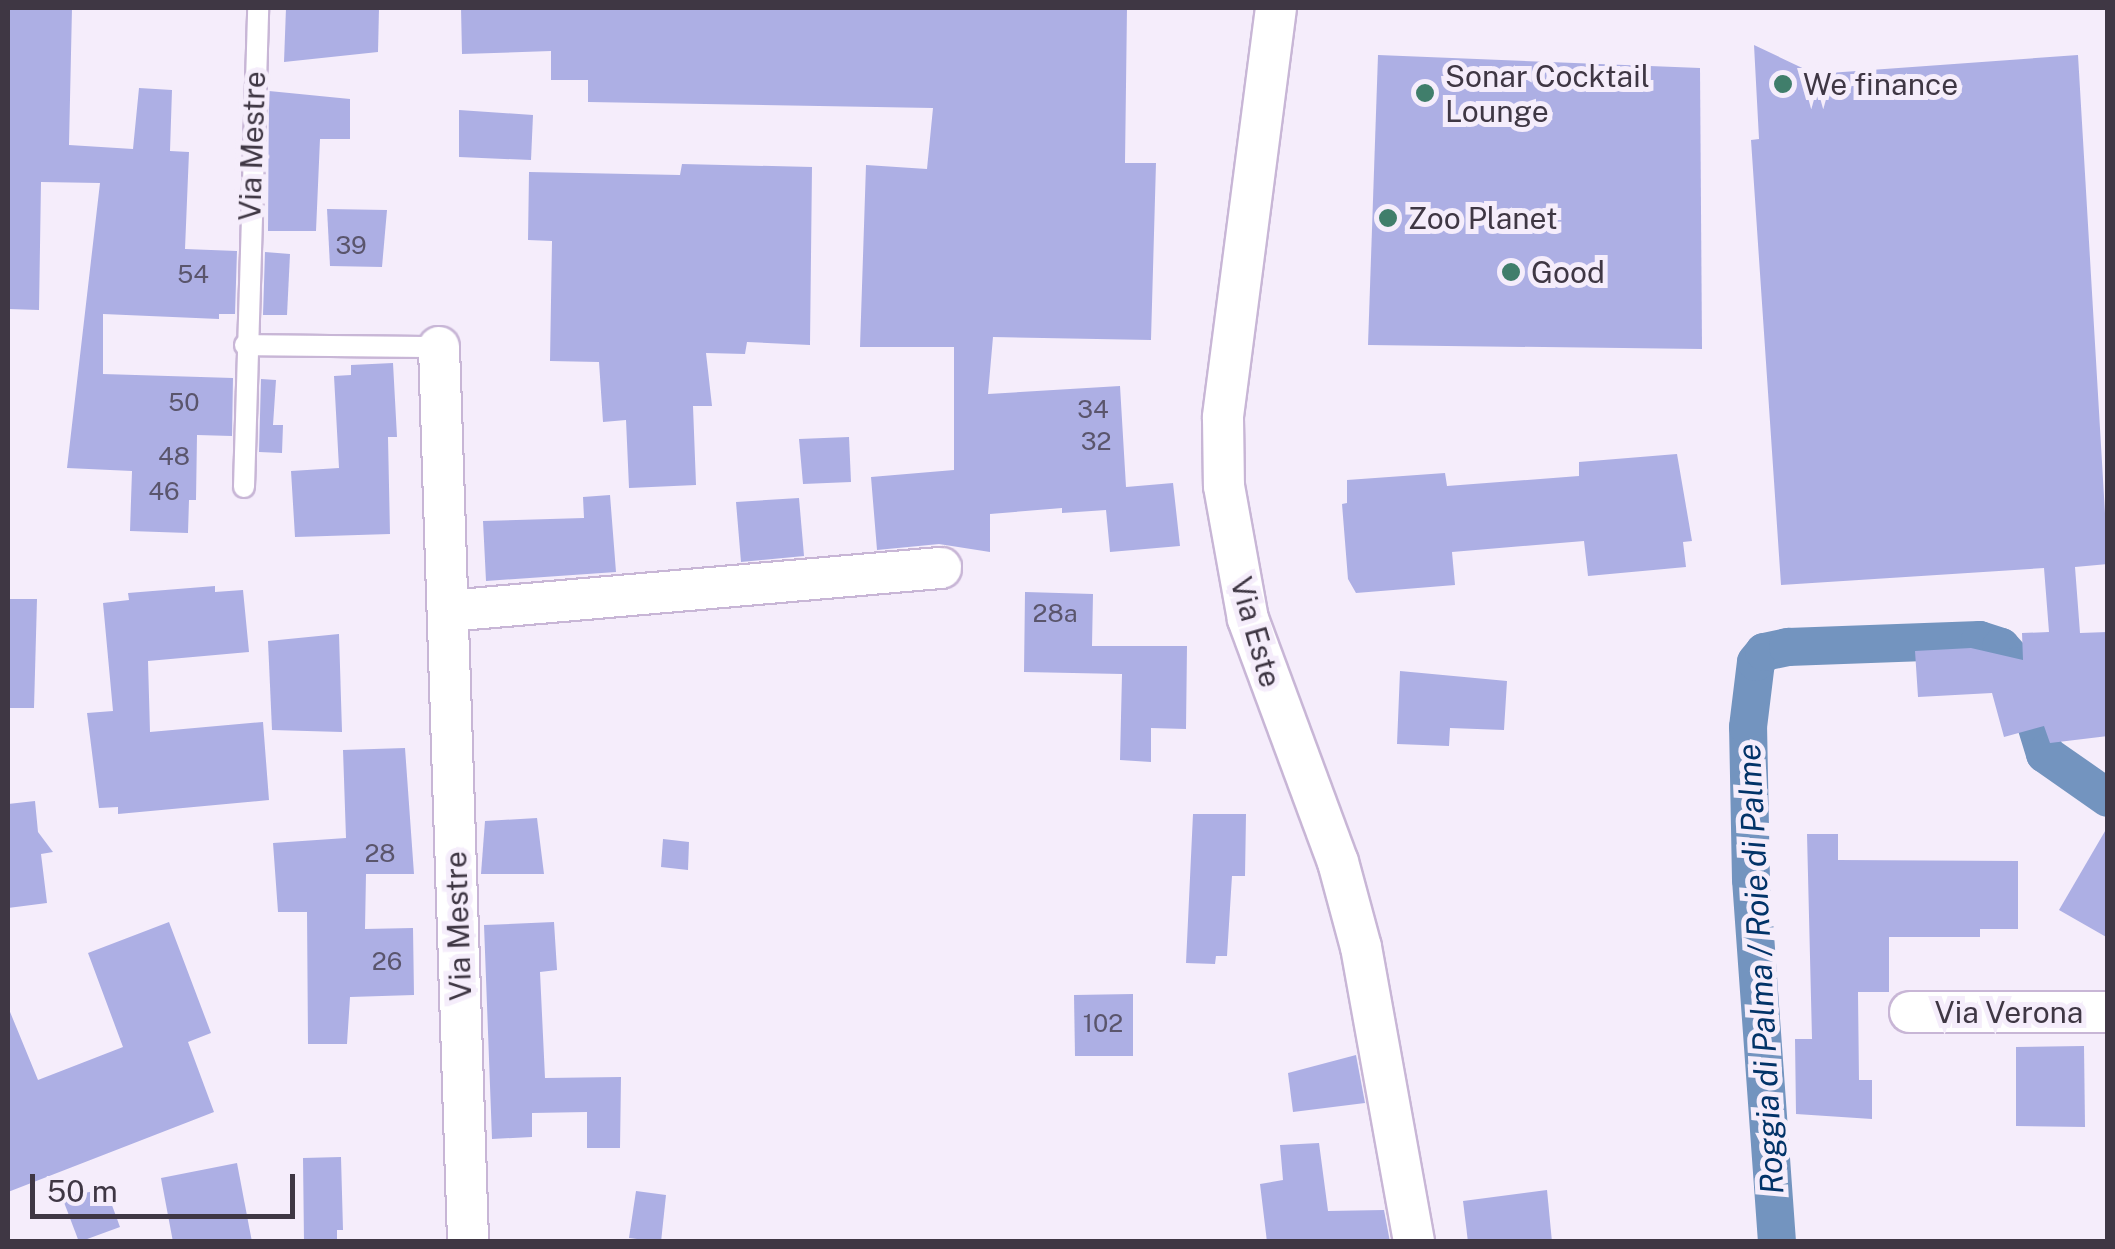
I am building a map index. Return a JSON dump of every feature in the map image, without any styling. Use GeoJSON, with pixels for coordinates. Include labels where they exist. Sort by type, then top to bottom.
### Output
{"type":"FeatureCollection","features":[{"type":"Feature","properties":{"kind":"street","name":"Via Este"},"geometry":{"type":"LineString","coordinates":[[1276,8],[1223,418],[1224,486],[1248,619],[1338,862],[1362,947],[1414,1242]]}},
{"type":"Feature","properties":{"kind":"street","name":"Via Mestre"},"geometry":{"type":"LineString","coordinates":[[439,347],[468,1242]]}},
{"type":"Feature","properties":{"kind":"street"},"geometry":{"type":"LineString","coordinates":[[448,611],[941,568]]}},
{"type":"Feature","properties":{"kind":"street","name":"Via Verona"},"geometry":{"type":"LineString","coordinates":[[1910,1012],[2108,1012]]}},
{"type":"Feature","properties":{"kind":"lane","name":"Via Mestre"},"geometry":{"type":"LineString","coordinates":[[244,487],[245,345],[258,8]]}},
{"type":"Feature","properties":{"kind":"lane","name":"Via Mestre"},"geometry":{"type":"LineString","coordinates":[[245,345],[439,347]]}},
{"type":"Feature","properties":{"kind":"building"},"geometry":{"type":"Polygon","coordinates":[[[8,8],[72,8],[69,145],[133,149],[139,88],[172,90],[170,151],[189,152],[185,249],[237,251],[235,314],[219,314],[219,319],[103,314],[103,374],[233,378],[232,436],[197,435],[196,500],[189,500],[188,533],[130,531],[132,471],[67,468],[100,183],[41,182],[39,310],[8,309],[8,8]]]}},
{"type":"Feature","properties":{"kind":"building"},"geometry":{"type":"Polygon","coordinates":[[[286,8],[379,8],[378,52],[284,62],[286,8]]]}},
{"type":"Feature","properties":{"kind":"building"},"geometry":{"type":"Polygon","coordinates":[[[461,8],[1127,8],[1125,163],[1156,163],[1151,340],[993,337],[988,394],[1120,386],[1126,487],[1173,483],[1180,546],[1110,552],[1106,510],[1062,513],[1062,508],[990,514],[990,552],[939,544],[877,550],[871,477],[954,470],[954,347],[860,347],[866,165],[927,169],[933,108],[588,102],[588,80],[551,80],[551,51],[462,54],[461,8]]]}},
{"type":"Feature","properties":{"kind":"building"},"geometry":{"type":"Polygon","coordinates":[[[1754,45],[1815,74],[2078,55],[2108,564],[2075,567],[2080,633],[2108,632],[2108,736],[2050,743],[2044,726],[2004,737],[1992,693],[1918,697],[1915,651],[1971,648],[2023,660],[2022,633],[2049,632],[2044,568],[1781,585],[1751,140],[1759,139],[1754,45]]]}},
{"type":"Feature","properties":{"kind":"building"},"geometry":{"type":"Polygon","coordinates":[[[1378,55],[1700,68],[1702,349],[1368,345],[1378,55]]]}},
{"type":"Feature","properties":{"kind":"building"},"geometry":{"type":"Polygon","coordinates":[[[269,91],[350,99],[350,139],[320,139],[316,231],[268,231],[269,91]]]}},
{"type":"Feature","properties":{"kind":"building"},"geometry":{"type":"Polygon","coordinates":[[[459,110],[533,115],[531,160],[459,157],[459,110]]]}},
{"type":"Feature","properties":{"kind":"building"},"geometry":{"type":"Polygon","coordinates":[[[682,164],[812,167],[810,345],[747,342],[745,354],[706,353],[712,406],[693,406],[696,485],[629,488],[626,420],[603,422],[599,362],[550,361],[552,241],[528,240],[529,172],[680,175],[682,164]]]}},
{"type":"Feature","properties":{"kind":"building"},"geometry":{"type":"Polygon","coordinates":[[[327,209],[387,210],[382,267],[330,266],[327,209]]]}},
{"type":"Feature","properties":{"kind":"building"},"geometry":{"type":"Polygon","coordinates":[[[265,252],[290,254],[287,315],[263,315],[265,252]]]}},
{"type":"Feature","properties":{"kind":"building"},"geometry":{"type":"Polygon","coordinates":[[[393,363],[397,437],[388,437],[390,534],[295,537],[291,471],[339,468],[334,376],[351,375],[351,365],[393,363]]]}},
{"type":"Feature","properties":{"kind":"building"},"geometry":{"type":"Polygon","coordinates":[[[261,379],[276,380],[273,425],[283,425],[282,453],[259,452],[261,379]]]}},
{"type":"Feature","properties":{"kind":"building"},"geometry":{"type":"Polygon","coordinates":[[[849,437],[851,482],[803,484],[799,439],[849,437]]]}},
{"type":"Feature","properties":{"kind":"building"},"geometry":{"type":"Polygon","coordinates":[[[1677,454],[1692,541],[1683,542],[1686,567],[1588,576],[1584,541],[1452,552],[1455,585],[1356,593],[1348,579],[1342,504],[1347,503],[1347,480],[1445,473],[1447,486],[1579,476],[1579,462],[1677,454]]]}},
{"type":"Feature","properties":{"kind":"building"},"geometry":{"type":"Polygon","coordinates":[[[610,495],[616,572],[486,581],[483,521],[584,518],[583,497],[610,495]]]}},
{"type":"Feature","properties":{"kind":"building"},"geometry":{"type":"Polygon","coordinates":[[[799,498],[804,556],[741,562],[736,502],[799,498]]]}},
{"type":"Feature","properties":{"kind":"building"},"geometry":{"type":"Polygon","coordinates":[[[215,586],[215,592],[243,590],[249,652],[148,661],[150,732],[263,722],[269,800],[118,814],[118,807],[99,808],[87,713],[113,711],[103,603],[129,600],[128,593],[215,586]]]}},
{"type":"Feature","properties":{"kind":"building"},"geometry":{"type":"Polygon","coordinates":[[[1025,592],[1093,594],[1092,646],[1187,646],[1186,729],[1151,728],[1151,762],[1120,760],[1122,674],[1024,672],[1025,592]]]}},
{"type":"Feature","properties":{"kind":"building"},"geometry":{"type":"Polygon","coordinates":[[[8,599],[37,599],[34,708],[8,708],[8,599]]]}},
{"type":"Feature","properties":{"kind":"building"},"geometry":{"type":"Polygon","coordinates":[[[339,634],[342,732],[272,730],[268,641],[339,634]]]}},
{"type":"Feature","properties":{"kind":"building"},"geometry":{"type":"Polygon","coordinates":[[[1400,671],[1507,681],[1504,730],[1450,728],[1449,746],[1397,744],[1400,671]]]}},
{"type":"Feature","properties":{"kind":"building"},"geometry":{"type":"Polygon","coordinates":[[[405,748],[414,874],[366,874],[365,929],[413,928],[414,995],[350,997],[347,1044],[308,1044],[307,912],[278,912],[273,843],[346,838],[343,750],[405,748]]]}},
{"type":"Feature","properties":{"kind":"building"},"geometry":{"type":"Polygon","coordinates":[[[35,801],[38,832],[53,852],[41,854],[47,903],[8,908],[8,804],[35,801]]]}},
{"type":"Feature","properties":{"kind":"building"},"geometry":{"type":"Polygon","coordinates":[[[1193,814],[1246,814],[1245,876],[1232,876],[1227,956],[1216,956],[1215,964],[1186,963],[1193,814]]]}},
{"type":"Feature","properties":{"kind":"building"},"geometry":{"type":"Polygon","coordinates":[[[537,818],[544,874],[481,874],[485,821],[537,818]]]}},
{"type":"Feature","properties":{"kind":"building"},"geometry":{"type":"Polygon","coordinates":[[[2108,826],[2108,938],[2059,910],[2108,826]]]}},
{"type":"Feature","properties":{"kind":"building"},"geometry":{"type":"Polygon","coordinates":[[[1807,834],[1838,834],[1838,860],[2018,861],[2018,929],[1980,929],[1980,937],[1889,937],[1889,992],[1858,992],[1859,1080],[1872,1080],[1872,1119],[1796,1114],[1795,1039],[1812,1039],[1807,834]]]}},
{"type":"Feature","properties":{"kind":"building"},"geometry":{"type":"Polygon","coordinates":[[[663,839],[689,842],[688,870],[661,867],[663,839]]]}},
{"type":"Feature","properties":{"kind":"building"},"geometry":{"type":"Polygon","coordinates":[[[169,922],[211,1033],[188,1042],[214,1112],[8,1192],[8,1007],[38,1080],[123,1047],[88,953],[169,922]]]}},
{"type":"Feature","properties":{"kind":"building"},"geometry":{"type":"Polygon","coordinates":[[[554,922],[557,970],[540,972],[545,1078],[621,1077],[620,1148],[587,1148],[587,1112],[532,1113],[532,1137],[492,1139],[484,925],[554,922]]]}},
{"type":"Feature","properties":{"kind":"building"},"geometry":{"type":"Polygon","coordinates":[[[1133,994],[1133,1056],[1075,1056],[1074,995],[1133,994]]]}},
{"type":"Feature","properties":{"kind":"building"},"geometry":{"type":"Polygon","coordinates":[[[2084,1046],[2085,1127],[2016,1126],[2016,1047],[2084,1046]]]}},
{"type":"Feature","properties":{"kind":"building"},"geometry":{"type":"Polygon","coordinates":[[[1356,1055],[1365,1103],[1293,1112],[1288,1073],[1356,1055]]]}},
{"type":"Feature","properties":{"kind":"building"},"geometry":{"type":"Polygon","coordinates":[[[1319,1143],[1328,1211],[1384,1210],[1390,1242],[1267,1242],[1260,1184],[1283,1180],[1280,1145],[1319,1143]]]}},
{"type":"Feature","properties":{"kind":"building"},"geometry":{"type":"Polygon","coordinates":[[[341,1157],[343,1230],[337,1230],[337,1242],[304,1242],[303,1158],[341,1157]]]}},
{"type":"Feature","properties":{"kind":"building"},"geometry":{"type":"Polygon","coordinates":[[[237,1163],[252,1242],[173,1242],[161,1178],[237,1163]]]}},
{"type":"Feature","properties":{"kind":"building"},"geometry":{"type":"Polygon","coordinates":[[[106,1189],[120,1227],[79,1242],[62,1197],[106,1189]]]}},
{"type":"Feature","properties":{"kind":"building"},"geometry":{"type":"Polygon","coordinates":[[[1547,1190],[1552,1242],[1468,1242],[1463,1201],[1547,1190]]]}},
{"type":"Feature","properties":{"kind":"building"},"geometry":{"type":"Polygon","coordinates":[[[636,1191],[666,1195],[661,1242],[629,1238],[636,1191]]]}},
{"type":"Feature","properties":{"kind":"waterway","name":"Roggia di Palma / Roie di Palme"},"geometry":{"type":"LineString","coordinates":[[1777,1242],[1751,880],[1748,727],[1756,662],[1764,652],[1788,647],[1980,640],[2001,647],[2018,666],[2045,754],[2108,798]]}},
{"type":"Feature","properties":{"kind":"place","name":"We finance"},"geometry":{"type":"Point","coordinates":[1783,84]}},
{"type":"Feature","properties":{"kind":"place","name":"Sonar Cocktail Lounge"},"geometry":{"type":"Point","coordinates":[1425,93]}},
{"type":"Feature","properties":{"kind":"place","name":"Zoo Planet"},"geometry":{"type":"Point","coordinates":[1388,218]}},
{"type":"Feature","properties":{"kind":"place","name":"Good"},"geometry":{"type":"Point","coordinates":[1511,272]}}]}
